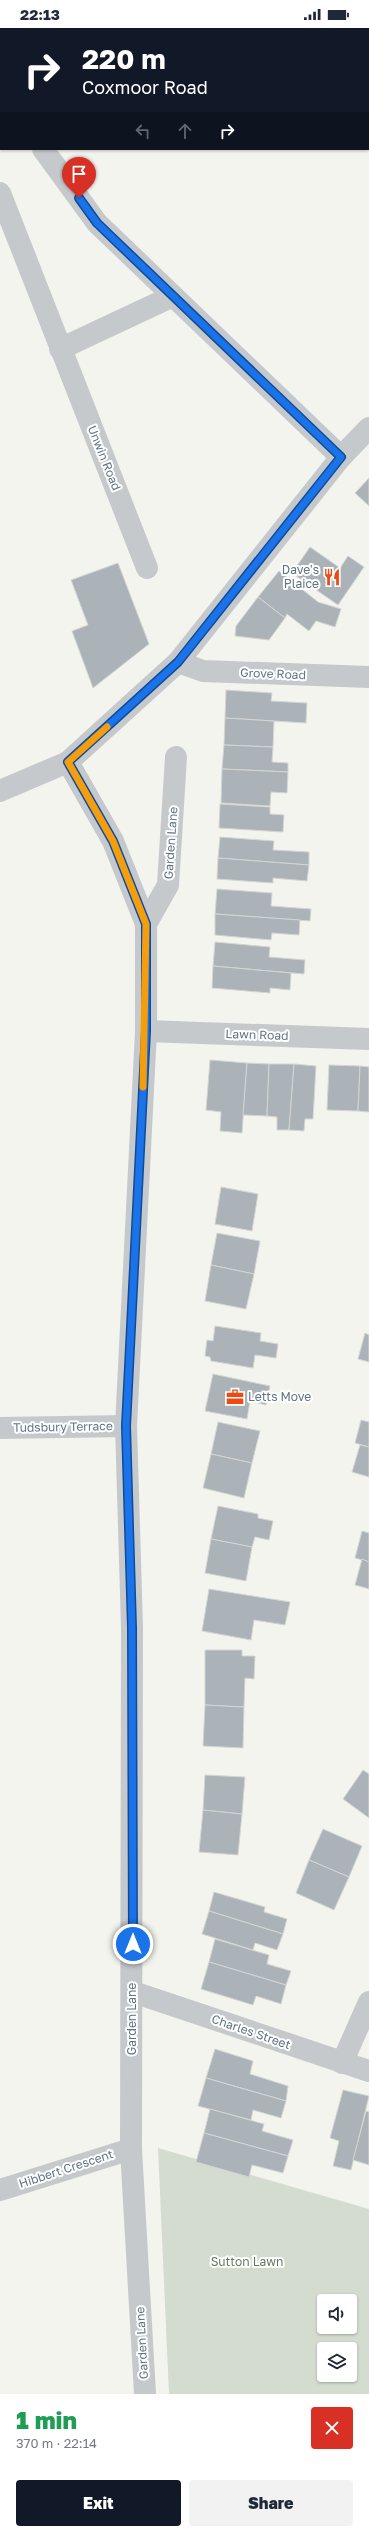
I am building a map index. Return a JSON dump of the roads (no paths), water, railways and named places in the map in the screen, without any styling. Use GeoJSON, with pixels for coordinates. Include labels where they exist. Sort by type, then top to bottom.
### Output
{"type":"FeatureCollection","features":[{"type":"Feature","properties":{"kind":"street"},"geometry":{"type":"LineString","coordinates":[[44,150],[97,223],[341,457]]}},
{"type":"Feature","properties":{"kind":"street","name":"Unwin Road"},"geometry":{"type":"LineString","coordinates":[[0,193],[147,568]]}},
{"type":"Feature","properties":{"kind":"street"},"geometry":{"type":"LineString","coordinates":[[60,349],[174,296]]}},
{"type":"Feature","properties":{"kind":"street"},"geometry":{"type":"LineString","coordinates":[[0,790],[68,762],[178,662],[341,457],[369,428]]}},
{"type":"Feature","properties":{"kind":"street","name":"Grove Road"},"geometry":{"type":"LineString","coordinates":[[178,662],[203,672],[369,677]]}},
{"type":"Feature","properties":{"kind":"street","name":"Garden Lane"},"geometry":{"type":"LineString","coordinates":[[146,924],[168,885],[176,757]]}},
{"type":"Feature","properties":{"kind":"street","name":"Garden Lane"},"geometry":{"type":"LineString","coordinates":[[68,762],[113,841],[146,924],[146,1031],[126,1426],[132,1628],[133,1992],[131,2148],[145,2394]]}},
{"type":"Feature","properties":{"kind":"street","name":"Lawn Road"},"geometry":{"type":"LineString","coordinates":[[146,1031],[369,1039]]}},
{"type":"Feature","properties":{"kind":"street","name":"Tudsbury Terrace"},"geometry":{"type":"LineString","coordinates":[[0,1428],[126,1426]]}},
{"type":"Feature","properties":{"kind":"street","name":"Charles Street"},"geometry":{"type":"LineString","coordinates":[[133,1992],[342,2063],[369,2070]]}},
{"type":"Feature","properties":{"kind":"street"},"geometry":{"type":"LineString","coordinates":[[342,2063],[369,2002]]}},
{"type":"Feature","properties":{"kind":"street","name":"Hibbert Crescent"},"geometry":{"type":"LineString","coordinates":[[0,2190],[131,2148]]}},
{"type":"Feature","properties":{"kind":"place","name":"Dave's Plaice"},"geometry":{"type":"Point","coordinates":[332,577]}},
{"type":"Feature","properties":{"kind":"place","name":"Letts Move"},"geometry":{"type":"Point","coordinates":[235,1397]}},
{"type":"Feature","properties":{"kind":"park label","name":"Sutton Lawn"},"geometry":{"type":"Point","coordinates":[247,2262]}}]}
